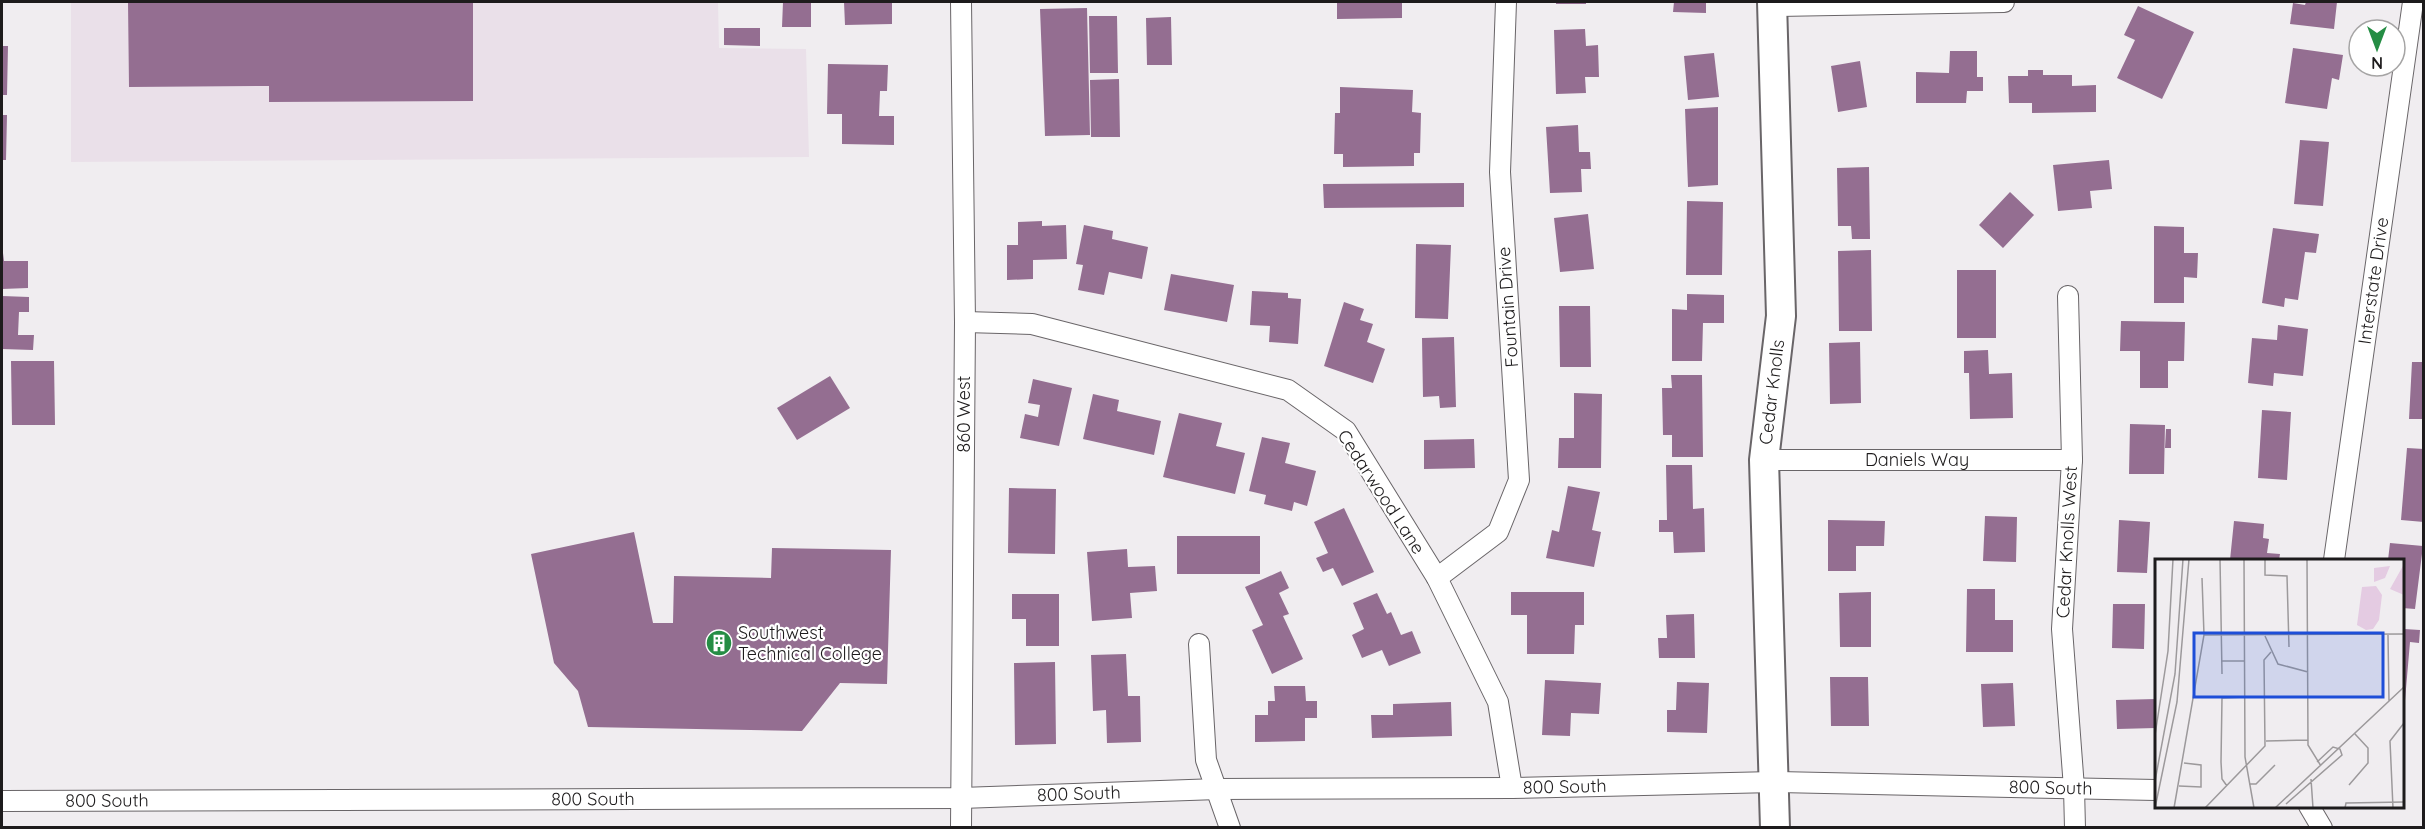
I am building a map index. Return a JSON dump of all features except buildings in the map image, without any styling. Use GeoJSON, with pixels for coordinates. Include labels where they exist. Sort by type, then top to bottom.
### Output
{"type":"FeatureCollection","features":[{"type":"Feature","properties":{"kind":"street","name":"860 West"},"geometry":{"type":"LineString","coordinates":[[961,2],[965,322],[961,828]]}},
{"type":"Feature","properties":{"kind":"street","name":"Fountain Drive"},"geometry":{"type":"LineString","coordinates":[[1437,578],[1498,532],[1519,480],[1500,172],[1506,2]]}},
{"type":"Feature","properties":{"kind":"street"},"geometry":{"type":"LineString","coordinates":[[1772,4],[2004,2]]}},
{"type":"Feature","properties":{"kind":"street","name":"Interstate Drive"},"geometry":{"type":"LineString","coordinates":[[2334,559],[2413,2]]}},
{"type":"Feature","properties":{"kind":"street","name":"Cedar Knolls"},"geometry":{"type":"LineString","coordinates":[[1772,4],[1781,316],[1764,460],[1775,828]]}},
{"type":"Feature","properties":{"kind":"street","name":"Cedar Knolls West"},"geometry":{"type":"LineString","coordinates":[[2068,296],[2072,460],[2062,628],[2074,788],[2074,828]]}},
{"type":"Feature","properties":{"kind":"street","name":"Cedarwood Lane"},"geometry":{"type":"LineString","coordinates":[[965,322],[1032,324],[1288,390],[1346,431],[1437,578],[1498,702],[1512,788]]}},
{"type":"Feature","properties":{"kind":"street","name":"Daniels Way"},"geometry":{"type":"LineString","coordinates":[[1764,460],[2072,460]]}},
{"type":"Feature","properties":{"kind":"street"},"geometry":{"type":"LineString","coordinates":[[1199,644],[1206,760],[1230,828]]}},
{"type":"Feature","properties":{"kind":"street","name":"800 South"},"geometry":{"type":"LineString","coordinates":[[2,801],[960,798],[1218,789],[1512,788],[1774,782],[2155,790]]}},
{"type":"Feature","properties":{"kind":"street"},"geometry":{"type":"LineString","coordinates":[[2310,808],[2322,828]]}},
{"type":"Feature","properties":{"kind":"shaded area"},"geometry":{"type":"Polygon","coordinates":[[[71,2],[718,2],[719,48],[806,49],[809,157],[71,162],[71,2]]]}},
{"type":"Feature","properties":{"kind":"place","name":"Southwest Technical College"},"geometry":{"type":"Point","coordinates":[719,643]}}]}
